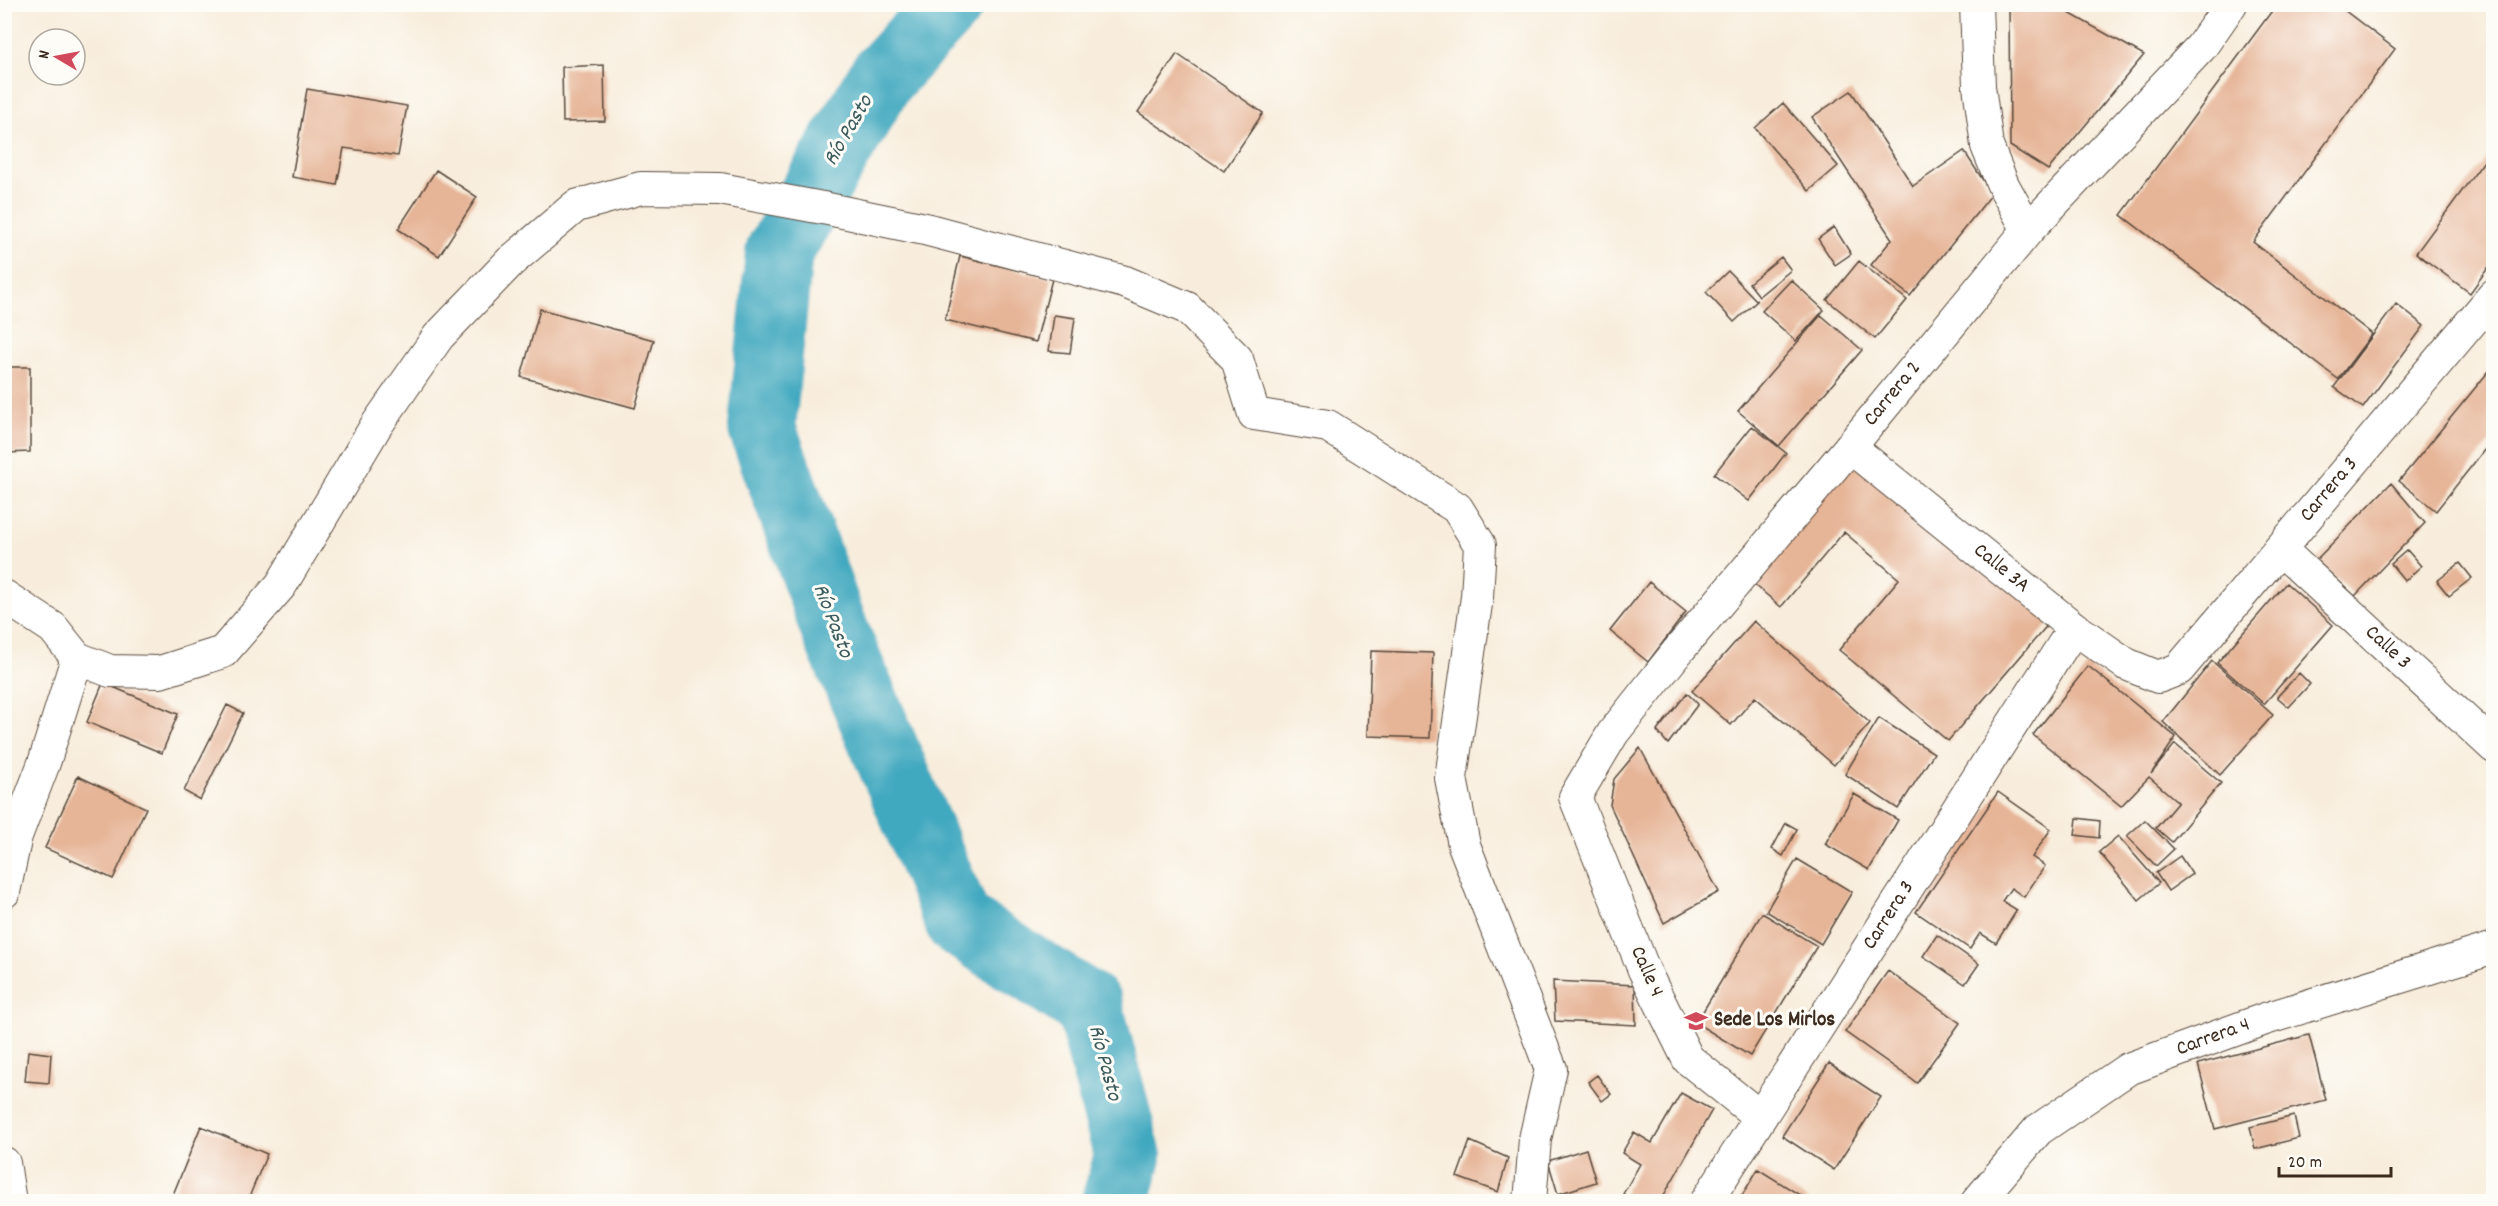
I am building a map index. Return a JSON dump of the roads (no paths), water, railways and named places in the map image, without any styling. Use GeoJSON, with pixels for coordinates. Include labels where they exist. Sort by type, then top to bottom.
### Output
{"type":"FeatureCollection","features":[{"type":"Feature","properties":{"kind":"street"},"geometry":{"type":"LineString","coordinates":[[1976,4],[1979,86],[1987,146],[2003,185],[2028,230]]}},
{"type":"Feature","properties":{"kind":"street","name":"Carrera 2"},"geometry":{"type":"LineString","coordinates":[[1575,797],[1613,733],[1678,651],[1850,447],[2028,230],[2201,47],[2231,4]]}},
{"type":"Feature","properties":{"kind":"street"},"geometry":{"type":"LineString","coordinates":[[4,596],[53,628],[77,658],[111,671],[160,672],[223,652],[281,585],[375,426],[438,337],[510,262],[576,206],[641,188],[720,189],[828,208],[925,229],[1125,282],[1187,308],[1236,359],[1254,414],[1328,426],[1458,508],[1480,546],[1477,597],[1450,778],[1464,845],[1551,1069],[1535,1139],[1530,1202]]}},
{"type":"Feature","properties":{"kind":"street","name":"Carrera 3"},"geometry":{"type":"LineString","coordinates":[[2158,677],[2179,669],[2493,295]]}},
{"type":"Feature","properties":{"kind":"street","name":"Calle 3A"},"geometry":{"type":"LineString","coordinates":[[1850,447],[2074,628],[2126,664],[2158,677]]}},
{"type":"Feature","properties":{"kind":"street","name":"Calle 3"},"geometry":{"type":"LineString","coordinates":[[2280,549],[2493,747]]}},
{"type":"Feature","properties":{"kind":"street","name":"Carrera 3"},"geometry":{"type":"LineString","coordinates":[[1706,1202],[2074,628]]}},
{"type":"Feature","properties":{"kind":"street"},"geometry":{"type":"LineString","coordinates":[[4,892],[16,836],[44,762],[77,658]]}},
{"type":"Feature","properties":{"kind":"street","name":"Calle 4"},"geometry":{"type":"LineString","coordinates":[[1575,797],[1644,970],[1688,1059],[1760,1117]]}},
{"type":"Feature","properties":{"kind":"street","name":"Carrera 4"},"geometry":{"type":"LineString","coordinates":[[1977,1202],[2038,1130],[2128,1069],[2265,1019],[2493,948]]}},
{"type":"Feature","properties":{"kind":"street"},"geometry":{"type":"LineString","coordinates":[[4,1163],[10,1202]]}},
{"type":"Feature","properties":{"kind":"waterway","name":"Río Pasto"},"geometry":{"type":"LineString","coordinates":[[949,4],[881,78],[779,252],[762,428],[835,631],[959,923],[1089,1006],[1128,1157],[1115,1202]]}},
{"type":"Feature","properties":{"kind":"place","name":"Sede Los Mirlos"},"geometry":{"type":"Point","coordinates":[1696,1021]}}]}
